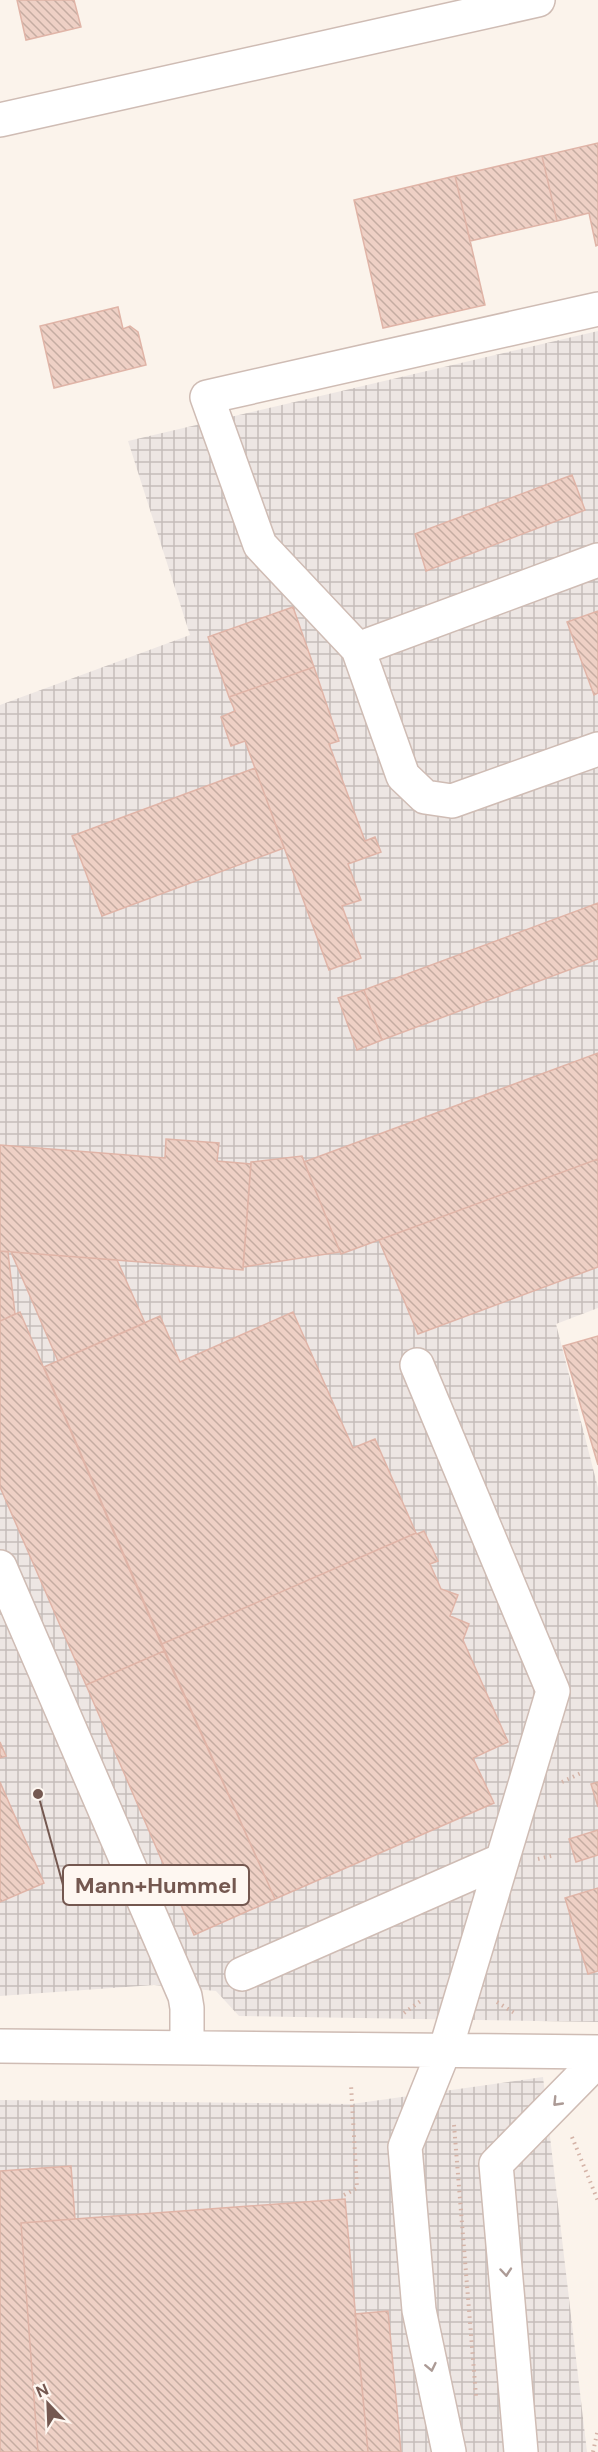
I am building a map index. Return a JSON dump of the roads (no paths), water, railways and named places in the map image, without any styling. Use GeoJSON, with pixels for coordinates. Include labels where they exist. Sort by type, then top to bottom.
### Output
{"type":"FeatureCollection","features":[{"type":"Feature","properties":{"kind":"lane"},"geometry":{"type":"LineString","coordinates":[[0,120],[538,0]]}},
{"type":"Feature","properties":{"kind":"lane"},"geometry":{"type":"LineString","coordinates":[[598,309],[207,397],[260,545],[358,649],[404,776],[424,797],[452,801],[598,749]]}},
{"type":"Feature","properties":{"kind":"lane"},"geometry":{"type":"LineString","coordinates":[[358,649],[598,560]]}},
{"type":"Feature","properties":{"kind":"lane"},"geometry":{"type":"LineString","coordinates":[[417,1365],[553,1691],[449,2038],[405,2147],[419,2310],[448,2452]]}},
{"type":"Feature","properties":{"kind":"lane"},"geometry":{"type":"LineString","coordinates":[[0,1567],[185,1996],[187,2048]]}},
{"type":"Feature","properties":{"kind":"lane"},"geometry":{"type":"LineString","coordinates":[[242,1974],[502,1860]]}},
{"type":"Feature","properties":{"kind":"lane"},"geometry":{"type":"LineString","coordinates":[[0,2046],[598,2052]]}},
{"type":"Feature","properties":{"kind":"lane"},"geometry":{"type":"LineString","coordinates":[[521,2452],[496,2164],[598,2060]]}},
{"type":"Feature","properties":{"kind":"place","name":"Mann+Hummel"},"geometry":{"type":"Point","coordinates":[38,1794]}}]}
